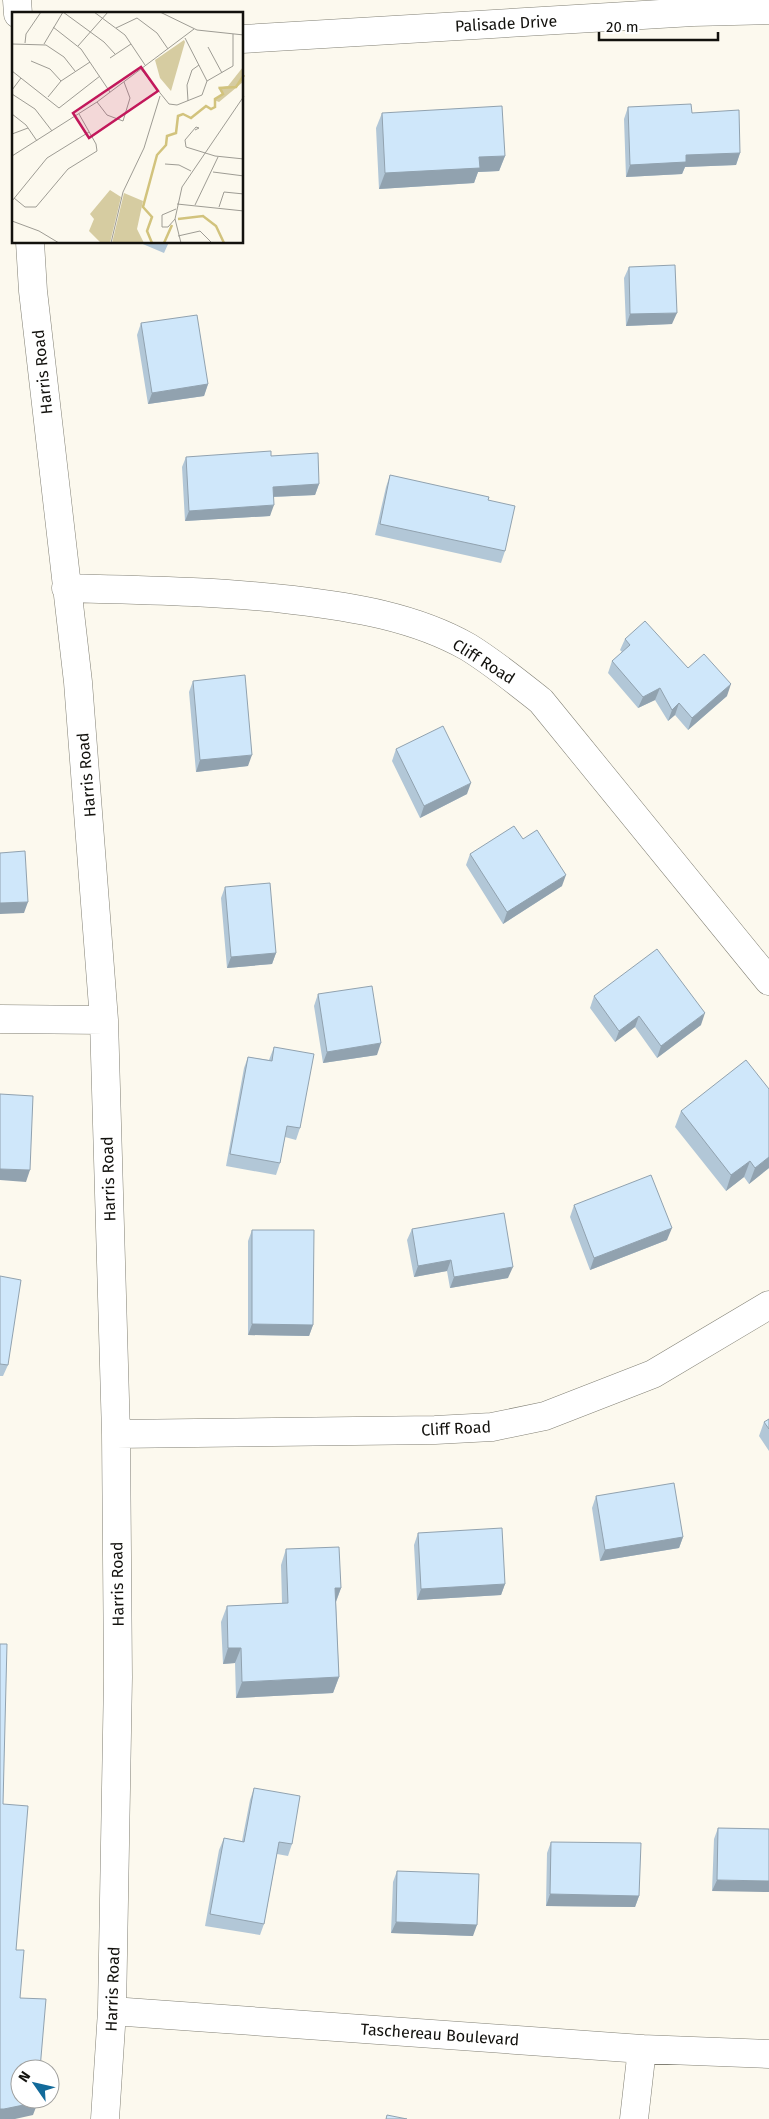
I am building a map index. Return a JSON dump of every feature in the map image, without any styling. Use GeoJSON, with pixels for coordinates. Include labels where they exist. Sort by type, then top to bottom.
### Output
{"type":"FeatureCollection","features":[{"type":"Feature","properties":{"kind":"street","name":"Palisade Drive"},"geometry":{"type":"LineString","coordinates":[[244,39],[683,12],[769,10]]}},
{"type":"Feature","properties":{"kind":"street","name":"Harris Road"},"geometry":{"type":"LineString","coordinates":[[30,244],[33,291],[78,682],[104,1020],[116,1434],[118,1764],[112,2011],[106,2119]]}},
{"type":"Feature","properties":{"kind":"street","name":"Cliff Road"},"geometry":{"type":"LineString","coordinates":[[66,588],[243,594],[334,605],[380,614],[416,625],[467,647],[505,672],[541,702],[769,981]]}},
{"type":"Feature","properties":{"kind":"street"},"geometry":{"type":"LineString","coordinates":[[0,1019],[104,1020]]}},
{"type":"Feature","properties":{"kind":"street","name":"Cliff Road"},"geometry":{"type":"LineString","coordinates":[[116,1434],[435,1430],[492,1427],[545,1416],[653,1374],[769,1305]]}},
{"type":"Feature","properties":{"kind":"street","name":"Taschereau Boulevard"},"geometry":{"type":"LineString","coordinates":[[112,2011],[642,2049],[769,2054]]}},
{"type":"Feature","properties":{"kind":"street"},"geometry":{"type":"LineString","coordinates":[[634,2119],[642,2049]]}},
{"type":"Feature","properties":{"kind":"building"},"geometry":{"type":"Polygon","coordinates":[[[691,104],[692,113],[739,110],[740,153],[686,155],[686,162],[630,165],[628,107],[691,104]]]}},
{"type":"Feature","properties":{"kind":"building"},"geometry":{"type":"Polygon","coordinates":[[[502,106],[505,156],[479,157],[480,168],[385,173],[382,113],[502,106]]]}},
{"type":"Feature","properties":{"kind":"building"},"geometry":{"type":"Polygon","coordinates":[[[675,265],[677,313],[630,314],[629,267],[675,265]]]}},
{"type":"Feature","properties":{"kind":"building"},"geometry":{"type":"Polygon","coordinates":[[[197,315],[208,384],[152,393],[141,323],[197,315]]]}},
{"type":"Feature","properties":{"kind":"building"},"geometry":{"type":"Polygon","coordinates":[[[271,451],[271,456],[318,453],[319,484],[273,487],[274,505],[189,511],[186,457],[271,451]]]}},
{"type":"Feature","properties":{"kind":"building"},"geometry":{"type":"Polygon","coordinates":[[[390,475],[489,497],[488,500],[515,506],[505,551],[380,524],[390,475]]]}},
{"type":"Feature","properties":{"kind":"building"},"geometry":{"type":"Polygon","coordinates":[[[645,621],[688,668],[704,654],[731,684],[692,718],[679,703],[672,710],[660,688],[643,697],[612,661],[630,645],[625,639],[645,621]]]}},
{"type":"Feature","properties":{"kind":"building"},"geometry":{"type":"Polygon","coordinates":[[[245,675],[252,755],[200,760],[193,681],[245,675]]]}},
{"type":"Feature","properties":{"kind":"building"},"geometry":{"type":"Polygon","coordinates":[[[443,726],[471,783],[424,806],[396,749],[443,726]]]}},
{"type":"Feature","properties":{"kind":"building"},"geometry":{"type":"Polygon","coordinates":[[[514,826],[523,839],[537,830],[566,875],[507,912],[470,854],[514,826]]]}},
{"type":"Feature","properties":{"kind":"building"},"geometry":{"type":"Polygon","coordinates":[[[25,851],[28,902],[0,903],[0,853],[25,851]]]}},
{"type":"Feature","properties":{"kind":"building"},"geometry":{"type":"Polygon","coordinates":[[[270,883],[276,953],[231,957],[225,887],[270,883]]]}},
{"type":"Feature","properties":{"kind":"building"},"geometry":{"type":"Polygon","coordinates":[[[657,949],[705,1013],[661,1046],[639,1016],[619,1031],[594,996],[657,949]]]}},
{"type":"Feature","properties":{"kind":"building"},"geometry":{"type":"Polygon","coordinates":[[[372,986],[381,1043],[327,1052],[318,994],[372,986]]]}},
{"type":"Feature","properties":{"kind":"building"},"geometry":{"type":"Polygon","coordinates":[[[274,1047],[314,1054],[300,1128],[287,1126],[280,1163],[230,1154],[248,1057],[272,1061],[274,1047]]]}},
{"type":"Feature","properties":{"kind":"building"},"geometry":{"type":"Polygon","coordinates":[[[746,1060],[769,1089],[769,1157],[755,1168],[750,1161],[731,1175],[681,1111],[746,1060]]]}},
{"type":"Feature","properties":{"kind":"building"},"geometry":{"type":"Polygon","coordinates":[[[0,1094],[33,1096],[30,1170],[0,1169],[0,1094]]]}},
{"type":"Feature","properties":{"kind":"building"},"geometry":{"type":"Polygon","coordinates":[[[651,1175],[672,1228],[594,1258],[574,1205],[651,1175]]]}},
{"type":"Feature","properties":{"kind":"building"},"geometry":{"type":"Polygon","coordinates":[[[504,1213],[513,1267],[454,1277],[451,1260],[418,1266],[412,1229],[504,1213]]]}},
{"type":"Feature","properties":{"kind":"building"},"geometry":{"type":"Polygon","coordinates":[[[252,1230],[314,1230],[313,1325],[252,1324],[252,1230]]]}},
{"type":"Feature","properties":{"kind":"building"},"geometry":{"type":"Polygon","coordinates":[[[0,1276],[21,1280],[8,1365],[0,1364],[0,1276]]]}},
{"type":"Feature","properties":{"kind":"building"},"geometry":{"type":"Polygon","coordinates":[[[769,1419],[769,1429],[764,1422],[769,1419]]]}},
{"type":"Feature","properties":{"kind":"building"},"geometry":{"type":"Polygon","coordinates":[[[674,1483],[683,1537],[605,1550],[596,1496],[674,1483]]]}},
{"type":"Feature","properties":{"kind":"building"},"geometry":{"type":"Polygon","coordinates":[[[502,1528],[505,1584],[421,1589],[418,1533],[502,1528]]]}},
{"type":"Feature","properties":{"kind":"building"},"geometry":{"type":"Polygon","coordinates":[[[339,1547],[341,1588],[335,1588],[339,1677],[242,1682],[241,1648],[228,1648],[227,1606],[288,1603],[286,1549],[339,1547]]]}},
{"type":"Feature","properties":{"kind":"building"},"geometry":{"type":"Polygon","coordinates":[[[0,1644],[7,1644],[3,1804],[28,1806],[16,1950],[24,1950],[20,1998],[46,1999],[41,2059],[10,2059],[10,2108],[0,2109],[0,1644]]]}},
{"type":"Feature","properties":{"kind":"building"},"geometry":{"type":"Polygon","coordinates":[[[254,1788],[300,1796],[292,1844],[279,1842],[264,1924],[210,1914],[224,1838],[244,1842],[254,1788]]]}},
{"type":"Feature","properties":{"kind":"building"},"geometry":{"type":"Polygon","coordinates":[[[718,1828],[769,1829],[769,1881],[717,1880],[718,1828]]]}},
{"type":"Feature","properties":{"kind":"building"},"geometry":{"type":"Polygon","coordinates":[[[551,1842],[641,1843],[639,1896],[550,1894],[551,1842]]]}},
{"type":"Feature","properties":{"kind":"building"},"geometry":{"type":"Polygon","coordinates":[[[397,1871],[479,1874],[477,1925],[396,1922],[397,1871]]]}},
{"type":"Feature","properties":{"kind":"building"},"geometry":{"type":"Polygon","coordinates":[[[387,2115],[407,2119],[386,2119],[387,2115]]]}}]}
